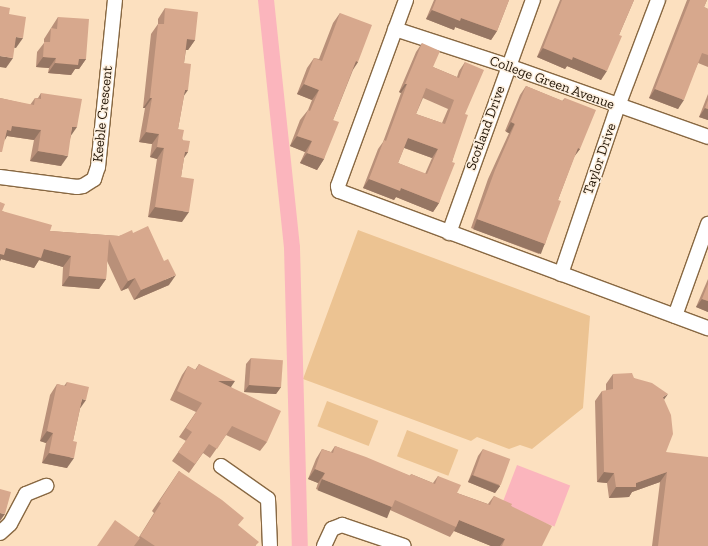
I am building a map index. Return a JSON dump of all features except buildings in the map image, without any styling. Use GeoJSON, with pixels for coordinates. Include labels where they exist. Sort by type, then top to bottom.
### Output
{"type":"FeatureCollection","features":[{"type":"Feature","properties":{"kind":"street","name":"Keeble Crescent"},"geometry":{"type":"LineString","coordinates":[[0,177],[77,187],[83,186],[94,179],[98,167],[115,0]]}},
{"type":"Feature","properties":{"kind":"street"},"geometry":{"type":"LineString","coordinates":[[406,0],[338,186],[338,191],[708,328]]}},
{"type":"Feature","properties":{"kind":"street","name":"Scotland Drive"},"geometry":{"type":"LineString","coordinates":[[449,233],[533,0]]}},
{"type":"Feature","properties":{"kind":"street","name":"Taylor Drive"},"geometry":{"type":"LineString","coordinates":[[561,274],[618,106],[658,0]]}},
{"type":"Feature","properties":{"kind":"street","name":"College Green Avenue"},"geometry":{"type":"LineString","coordinates":[[395,29],[508,66],[708,137]]}},
{"type":"Feature","properties":{"kind":"street"},"geometry":{"type":"LineString","coordinates":[[675,316],[708,224]]}},
{"type":"Feature","properties":{"kind":"street"},"geometry":{"type":"LineString","coordinates":[[221,466],[268,500],[270,546]]}},
{"type":"Feature","properties":{"kind":"street"},"geometry":{"type":"LineString","coordinates":[[0,533],[10,524],[26,494],[46,486]]}},
{"type":"Feature","properties":{"kind":"street"},"geometry":{"type":"LineString","coordinates":[[324,546],[332,529],[342,525],[404,546]]}},
{"type":"Feature","properties":{"kind":"shaded area"},"geometry":{"type":"Polygon","coordinates":[[[358,230],[590,316],[583,408],[532,449],[520,445],[509,449],[477,437],[471,441],[303,379],[358,230]]]}},
{"type":"Feature","properties":{"kind":"shaded area"},"geometry":{"type":"Polygon","coordinates":[[[327,401],[378,421],[369,446],[317,426],[327,401]]]}},
{"type":"Feature","properties":{"kind":"shaded area"},"geometry":{"type":"Polygon","coordinates":[[[407,430],[458,450],[448,476],[397,456],[407,430]]]}},
{"type":"Feature","properties":{"kind":"shaded area"},"geometry":{"type":"Polygon","coordinates":[[[517,465],[570,485],[554,527],[501,506],[517,465]]]}},
{"type":"Feature","properties":{"kind":"waterway"},"geometry":{"type":"LineString","coordinates":[[266,0],[292,248],[300,546]]}}]}
